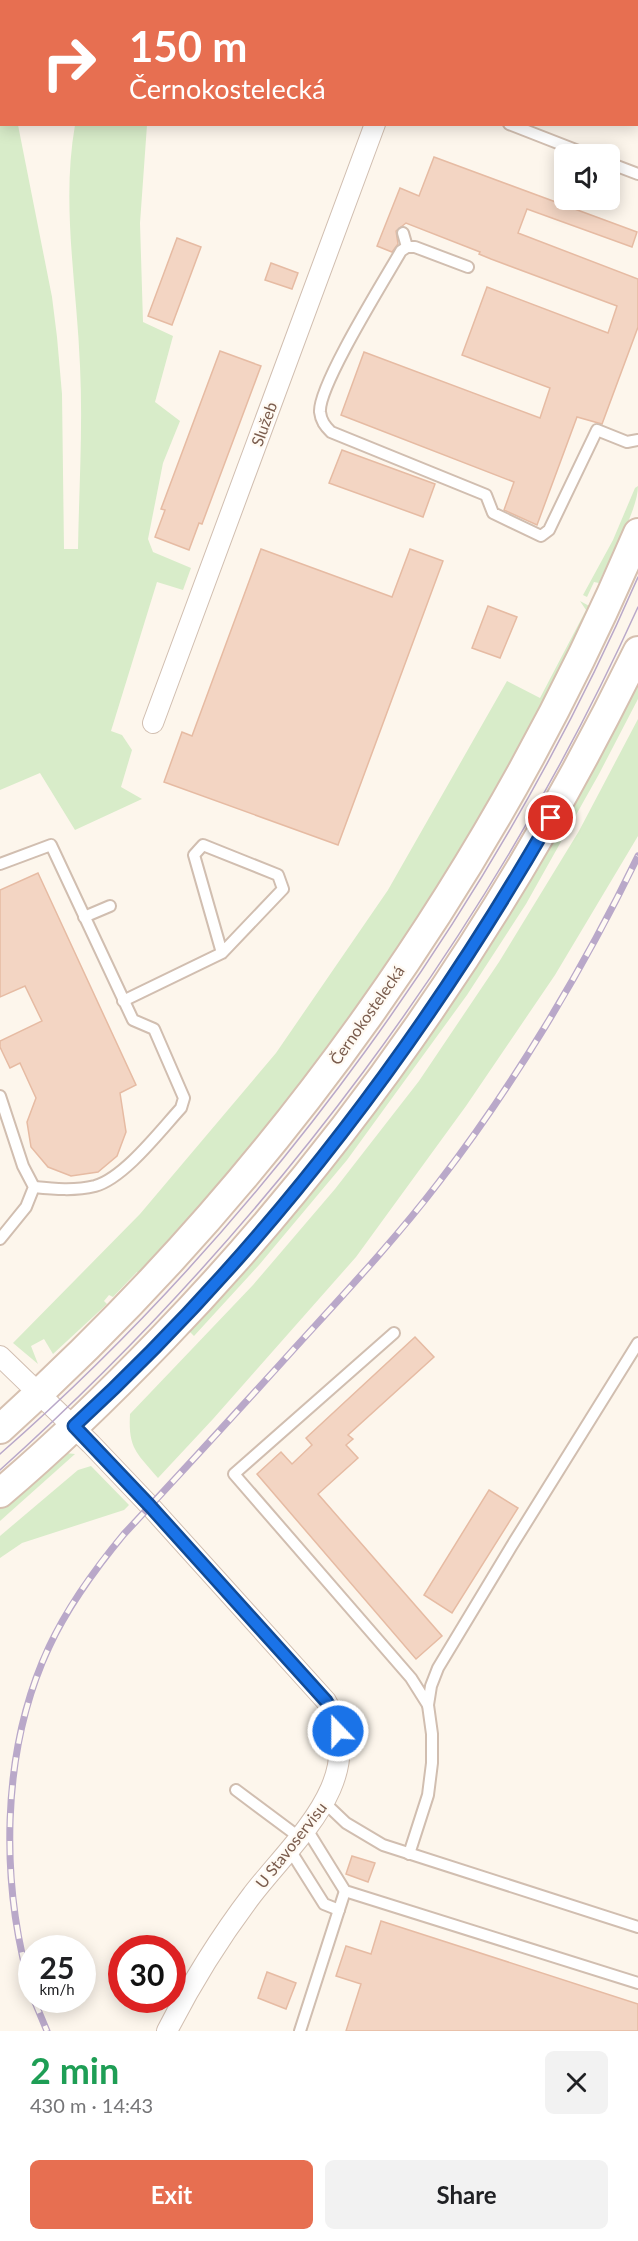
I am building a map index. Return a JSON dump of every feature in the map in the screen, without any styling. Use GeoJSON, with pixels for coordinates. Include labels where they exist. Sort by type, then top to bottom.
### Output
{"type":"FeatureCollection","features":[{"type":"Feature","properties":{"kind":"main road","name":"Černokostelecká"},"geometry":{"type":"LineString","coordinates":[[0,1429],[112,1322],[202,1224],[271,1143],[366,1018],[447,897],[521,774],[582,656],[638,533]]}},
{"type":"Feature","properties":{"kind":"main road"},"geometry":{"type":"LineString","coordinates":[[0,1493],[103,1399],[182,1318],[264,1227],[351,1121],[404,1049],[470,952],[535,846],[588,751],[638,651]]}},
{"type":"Feature","properties":{"kind":"street","name":"Služeb"},"geometry":{"type":"LineString","coordinates":[[153,723],[374,126]]}},
{"type":"Feature","properties":{"kind":"street","name":"U Stavoservisu"},"geometry":{"type":"LineString","coordinates":[[0,1356],[74,1426],[150,1506],[326,1701],[335,1716],[340,1748],[334,1778],[325,1803],[252,1896],[167,2031]]}},
{"type":"Feature","properties":{"kind":"lane"},"geometry":{"type":"LineString","coordinates":[[513,126],[560,144]]}},
{"type":"Feature","properties":{"kind":"lane"},"geometry":{"type":"LineString","coordinates":[[620,167],[638,174]]}},
{"type":"Feature","properties":{"kind":"lane"},"geometry":{"type":"LineString","coordinates":[[403,233],[408,247]]}},
{"type":"Feature","properties":{"kind":"lane"},"geometry":{"type":"LineString","coordinates":[[468,267],[415,247],[408,247],[401,251],[343,353],[322,398],[320,411],[323,425],[331,432],[486,495],[493,513],[541,536],[549,530],[597,430],[627,442],[638,440]]}},
{"type":"Feature","properties":{"kind":"lane"},"geometry":{"type":"LineString","coordinates":[[0,864],[51,844],[123,1001],[133,1020],[154,1029],[184,1098],[181,1108],[119,1174],[96,1186],[63,1190],[34,1187]]}},
{"type":"Feature","properties":{"kind":"lane"},"geometry":{"type":"LineString","coordinates":[[123,1001],[222,953],[283,889],[278,875],[203,845],[194,855],[222,953]]}},
{"type":"Feature","properties":{"kind":"lane"},"geometry":{"type":"LineString","coordinates":[[84,917],[110,906]]}},
{"type":"Feature","properties":{"kind":"lane"},"geometry":{"type":"LineString","coordinates":[[0,1096],[23,1166],[34,1187]]}},
{"type":"Feature","properties":{"kind":"lane"},"geometry":{"type":"LineString","coordinates":[[0,1239],[26,1206],[34,1187]]}},
{"type":"Feature","properties":{"kind":"lane"},"geometry":{"type":"LineString","coordinates":[[394,1333],[234,1474],[411,1678],[428,1705]]}},
{"type":"Feature","properties":{"kind":"lane"},"geometry":{"type":"LineString","coordinates":[[409,1854],[428,1795],[432,1763],[432,1734],[428,1705],[431,1686],[447,1651],[638,1343]]}},
{"type":"Feature","properties":{"kind":"lane"},"geometry":{"type":"LineString","coordinates":[[236,1790],[298,1838],[345,1891],[638,1983]]}},
{"type":"Feature","properties":{"kind":"lane"},"geometry":{"type":"LineString","coordinates":[[325,1803],[346,1823],[366,1836],[409,1854],[638,1927]]}},
{"type":"Feature","properties":{"kind":"lane"},"geometry":{"type":"LineString","coordinates":[[298,1838],[324,1904],[339,1910]]}},
{"type":"Feature","properties":{"kind":"lane"},"geometry":{"type":"LineString","coordinates":[[300,2031],[345,1891]]}},
{"type":"Feature","properties":{"kind":"green space"},"geometry":{"type":"Polygon","coordinates":[[[0,126],[18,126],[52,297],[62,394],[64,549],[78,549],[80,366],[69,185],[75,126],[147,126],[140,223],[143,322],[173,336],[155,402],[180,421],[163,463],[148,539],[153,552],[191,568],[183,590],[157,582],[111,731],[122,735],[132,750],[121,787],[142,799],[75,830],[40,773],[0,790],[0,126]]]}},
{"type":"Feature","properties":{"kind":"green space"},"geometry":{"type":"Polygon","coordinates":[[[638,486],[637,496],[622,535],[599,583],[594,582],[587,597],[583,595],[613,540],[635,488],[638,486]]]}},
{"type":"Feature","properties":{"kind":"green space"},"geometry":{"type":"Polygon","coordinates":[[[580,601],[593,608],[551,695],[415,928],[280,1114],[141,1275],[137,1272],[113,1297],[109,1295],[104,1301],[107,1304],[53,1354],[44,1339],[31,1346],[38,1364],[13,1343],[140,1214],[276,1053],[388,890],[507,681],[540,698],[586,610],[580,601]]]}},
{"type":"Feature","properties":{"kind":"green space"},"geometry":{"type":"Polygon","coordinates":[[[638,675],[638,699],[599,774],[526,904],[467,995],[347,1160],[259,1265],[194,1336],[187,1329],[237,1275],[638,675]]]}},
{"type":"Feature","properties":{"kind":"green space"},"geometry":{"type":"Polygon","coordinates":[[[638,719],[638,836],[555,975],[466,1106],[356,1257],[158,1478],[135,1450],[132,1443],[130,1414],[253,1285],[335,1189],[419,1081],[499,962],[579,831],[638,719]]]}},
{"type":"Feature","properties":{"kind":"green space"},"geometry":{"type":"Polygon","coordinates":[[[65,1453],[75,1454],[0,1521],[0,1508],[65,1453]]]}},
{"type":"Feature","properties":{"kind":"green space"},"geometry":{"type":"Polygon","coordinates":[[[91,1466],[129,1505],[124,1510],[22,1543],[0,1558],[0,1536],[78,1470],[91,1466]]]}},
{"type":"Feature","properties":{"kind":"building"},"geometry":{"type":"Polygon","coordinates":[[[434,157],[554,201],[554,210],[577,210],[637,232],[632,247],[527,209],[518,233],[638,279],[638,327],[602,424],[577,417],[537,525],[504,510],[514,482],[341,415],[364,352],[540,418],[550,388],[462,355],[487,287],[608,333],[617,306],[491,259],[479,254],[480,252],[406,223],[396,231],[398,244],[392,252],[377,246],[400,188],[419,196],[434,157]]]}},
{"type":"Feature","properties":{"kind":"building"},"geometry":{"type":"Polygon","coordinates":[[[177,238],[201,247],[172,325],[148,316],[177,238]]]}},
{"type":"Feature","properties":{"kind":"building"},"geometry":{"type":"Polygon","coordinates":[[[271,263],[298,273],[292,289],[265,280],[271,263]]]}},
{"type":"Feature","properties":{"kind":"building"},"geometry":{"type":"Polygon","coordinates":[[[220,351],[261,366],[202,524],[199,523],[189,550],[155,537],[165,510],[161,509],[220,351]]]}},
{"type":"Feature","properties":{"kind":"building"},"geometry":{"type":"Polygon","coordinates":[[[342,450],[435,484],[423,517],[329,483],[342,450]]]}},
{"type":"Feature","properties":{"kind":"building"},"geometry":{"type":"Polygon","coordinates":[[[261,549],[392,597],[410,549],[443,561],[338,845],[164,782],[182,732],[192,736],[261,549]]]}},
{"type":"Feature","properties":{"kind":"building"},"geometry":{"type":"Polygon","coordinates":[[[488,606],[517,617],[500,658],[472,648],[488,606]]]}},
{"type":"Feature","properties":{"kind":"building"},"geometry":{"type":"Polygon","coordinates":[[[38,873],[136,1085],[120,1093],[126,1132],[117,1156],[98,1172],[71,1176],[48,1167],[31,1147],[27,1122],[36,1098],[20,1063],[10,1068],[0,1047],[0,1041],[42,1021],[25,986],[0,997],[0,890],[38,873]]]}},
{"type":"Feature","properties":{"kind":"building"},"geometry":{"type":"Polygon","coordinates":[[[415,1337],[434,1357],[348,1435],[353,1439],[346,1445],[358,1458],[318,1494],[442,1636],[416,1659],[257,1474],[281,1452],[292,1464],[312,1445],[306,1438],[415,1337]]]}},
{"type":"Feature","properties":{"kind":"building"},"geometry":{"type":"Polygon","coordinates":[[[489,1490],[518,1508],[452,1613],[424,1595],[489,1490]]]}},
{"type":"Feature","properties":{"kind":"building"},"geometry":{"type":"Polygon","coordinates":[[[352,1856],[375,1863],[368,1882],[346,1874],[352,1856]]]}},
{"type":"Feature","properties":{"kind":"building"},"geometry":{"type":"Polygon","coordinates":[[[381,1921],[638,2004],[638,2031],[346,2031],[361,1984],[336,1976],[346,1946],[371,1954],[381,1921]]]}},
{"type":"Feature","properties":{"kind":"building"},"geometry":{"type":"Polygon","coordinates":[[[267,1972],[296,1983],[286,2009],[258,1998],[267,1972]]]}},
{"type":"Feature","properties":{"kind":"tram line"},"geometry":{"type":"LineString","coordinates":[[0,1454],[99,1362],[193,1264],[282,1159],[366,1050],[444,936],[516,819],[581,699],[638,577]]}},
{"type":"Feature","properties":{"kind":"tram line"},"geometry":{"type":"LineString","coordinates":[[0,1470],[98,1377],[192,1280],[280,1178],[364,1072],[441,961],[513,847],[579,729],[638,607]]}},
{"type":"Feature","properties":{"kind":"railway"},"geometry":{"type":"LineString","coordinates":[[19,1935],[10,1864],[10,1819],[14,1774],[21,1730],[33,1688],[56,1632],[83,1588],[124,1534],[368,1268],[467,1145],[521,1065],[572,982],[638,856]]}},
{"type":"Feature","properties":{"kind":"railway"},"geometry":{"type":"LineString","coordinates":[[39,2013],[47,2031]]}},
{"type":"Feature","properties":{"kind":"route"},"geometry":{"type":"LineString","coordinates":[[338,1731],[335,1716],[326,1701],[150,1506],[74,1426],[147,1355],[230,1266],[346,1126],[444,992],[504,898],[551,818]]}}]}
